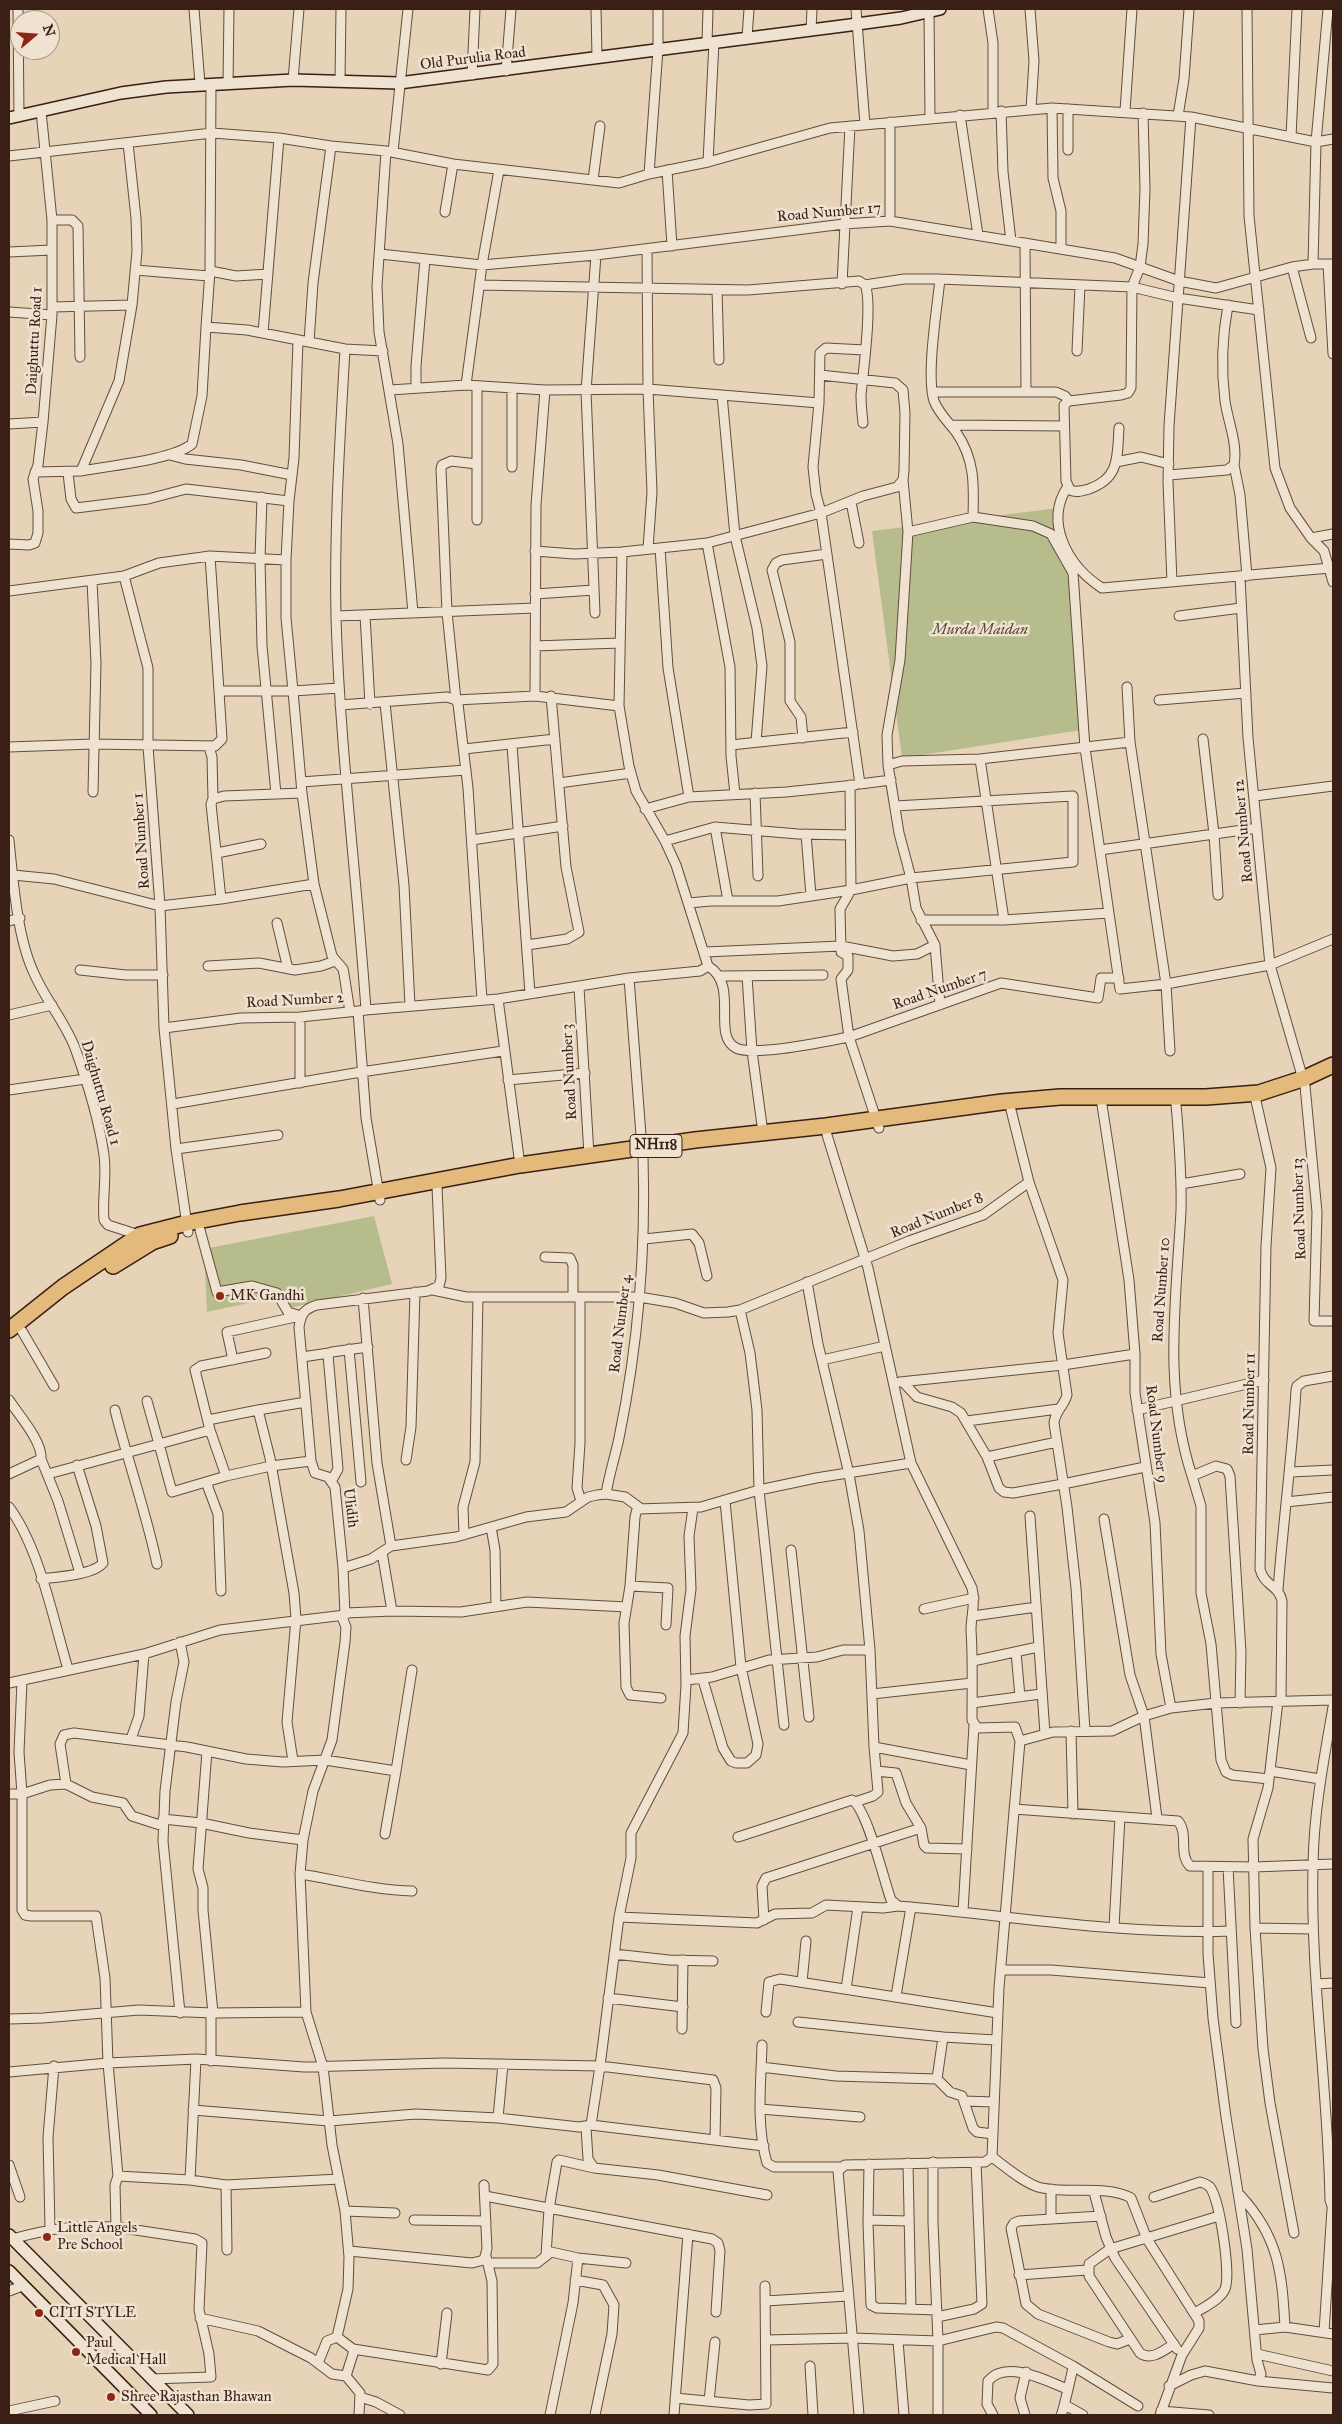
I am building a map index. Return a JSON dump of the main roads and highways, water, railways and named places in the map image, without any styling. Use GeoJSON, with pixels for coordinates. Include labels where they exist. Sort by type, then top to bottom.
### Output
{"type":"FeatureCollection","features":[{"type":"Feature","properties":{"kind":"highway","name":"NH118"},"geometry":{"type":"LineString","coordinates":[[9,1341],[15,1330],[146,1239],[192,1228],[762,1133],[877,1124],[1011,1110],[1102,1105],[1256,1101],[1305,1082],[1333,1065]]}},
{"type":"Feature","properties":{"kind":"highway","name":"NH118"},"geometry":{"type":"LineString","coordinates":[[379,1196],[520,1165],[588,1155],[717,1146],[827,1135],[877,1124],[1036,1099],[1214,1097],[1259,1094],[1333,1073]]}},
{"type":"Feature","properties":{"kind":"main road","name":"Old Purulia Road"},"geometry":{"type":"LineString","coordinates":[[14,117],[121,93],[206,84],[293,80],[399,83],[506,71],[658,49],[858,24],[901,14],[935,10]]}},
{"type":"Feature","properties":{"kind":"main road"},"geometry":{"type":"LineString","coordinates":[[10,2237],[188,2415]]}},
{"type":"Feature","properties":{"kind":"main road"},"geometry":{"type":"LineString","coordinates":[[9,2271],[151,2415]]}},
{"type":"Feature","properties":{"kind":"place","name":"MK Gandhi"},"geometry":{"type":"Point","coordinates":[220,1296]}},
{"type":"Feature","properties":{"kind":"place","name":"Little Angels Pre School"},"geometry":{"type":"Point","coordinates":[47,2237]}},
{"type":"Feature","properties":{"kind":"place","name":"CITI STYLE"},"geometry":{"type":"Point","coordinates":[39,2313]}},
{"type":"Feature","properties":{"kind":"place","name":"Paul Medical Hall"},"geometry":{"type":"Point","coordinates":[76,2352]}},
{"type":"Feature","properties":{"kind":"place","name":"Shree Rajasthan Bhawan"},"geometry":{"type":"Point","coordinates":[111,2397]}},
{"type":"Feature","properties":{"kind":"park label","name":"Murda Maidan"},"geometry":{"type":"Point","coordinates":[980,630]}}]}
